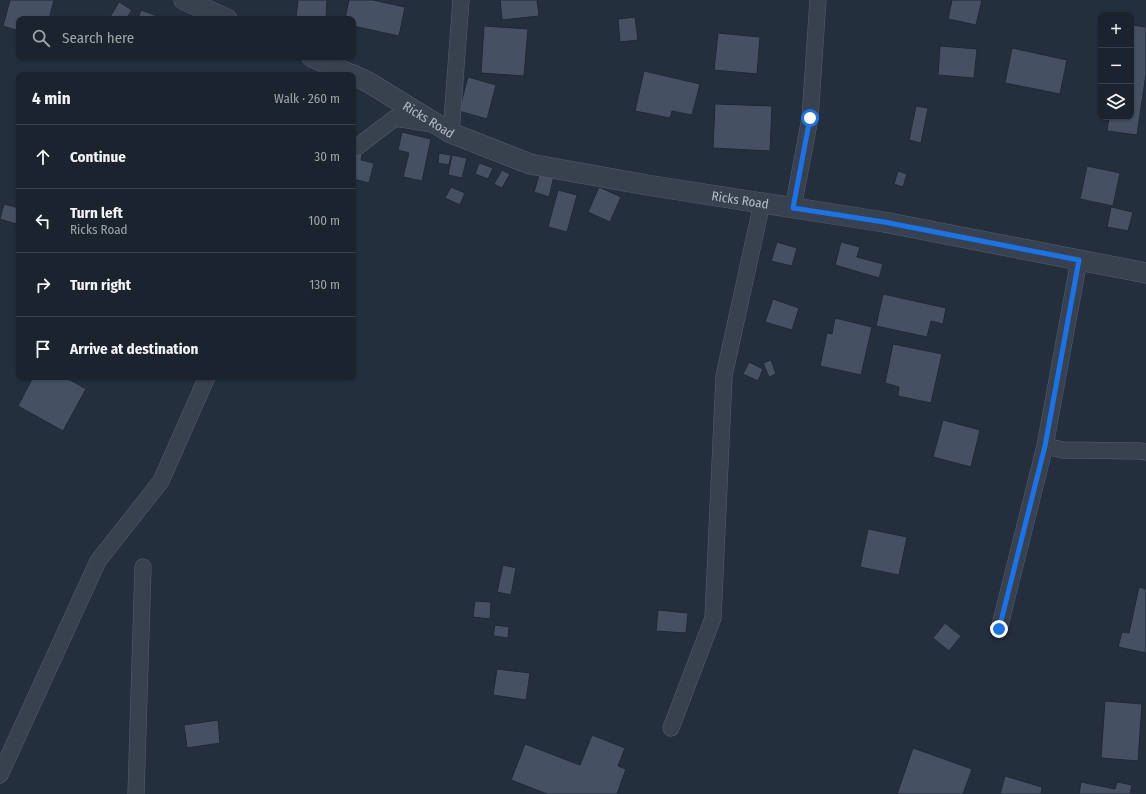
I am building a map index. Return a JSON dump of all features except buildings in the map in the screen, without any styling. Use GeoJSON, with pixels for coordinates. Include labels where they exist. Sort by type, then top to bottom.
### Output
{"type":"FeatureCollection","features":[{"type":"Feature","properties":{"kind":"street"},"geometry":{"type":"LineString","coordinates":[[184,0],[220,16]]}},
{"type":"Feature","properties":{"kind":"street"},"geometry":{"type":"LineString","coordinates":[[357,147],[395,118],[443,129],[461,0]]}},
{"type":"Feature","properties":{"kind":"street"},"geometry":{"type":"LineString","coordinates":[[793,208],[810,118],[818,0]]}},
{"type":"Feature","properties":{"kind":"street","name":"Ricks Road"},"geometry":{"type":"LineString","coordinates":[[318,60],[343,72]]}},
{"type":"Feature","properties":{"kind":"street","name":"Ricks Road"},"geometry":{"type":"LineString","coordinates":[[356,77],[368,82],[443,129],[530,164],[647,186],[884,222],[1146,273]]}},
{"type":"Feature","properties":{"kind":"street"},"geometry":{"type":"LineString","coordinates":[[671,728],[713,618],[724,376],[762,203]]}},
{"type":"Feature","properties":{"kind":"street"},"geometry":{"type":"LineString","coordinates":[[999,629],[1045,446],[1079,260]]}},
{"type":"Feature","properties":{"kind":"street"},"geometry":{"type":"LineString","coordinates":[[0,775],[98,561],[161,481],[206,380]]}},
{"type":"Feature","properties":{"kind":"street"},"geometry":{"type":"LineString","coordinates":[[1045,446],[1063,450],[1146,452]]}},
{"type":"Feature","properties":{"kind":"street"},"geometry":{"type":"LineString","coordinates":[[136,794],[143,567]]}},
{"type":"Feature","properties":{"kind":"route"},"geometry":{"type":"LineString","coordinates":[[810,118],[793,208],[884,222],[1079,260],[1045,446],[999,629]]}}]}
